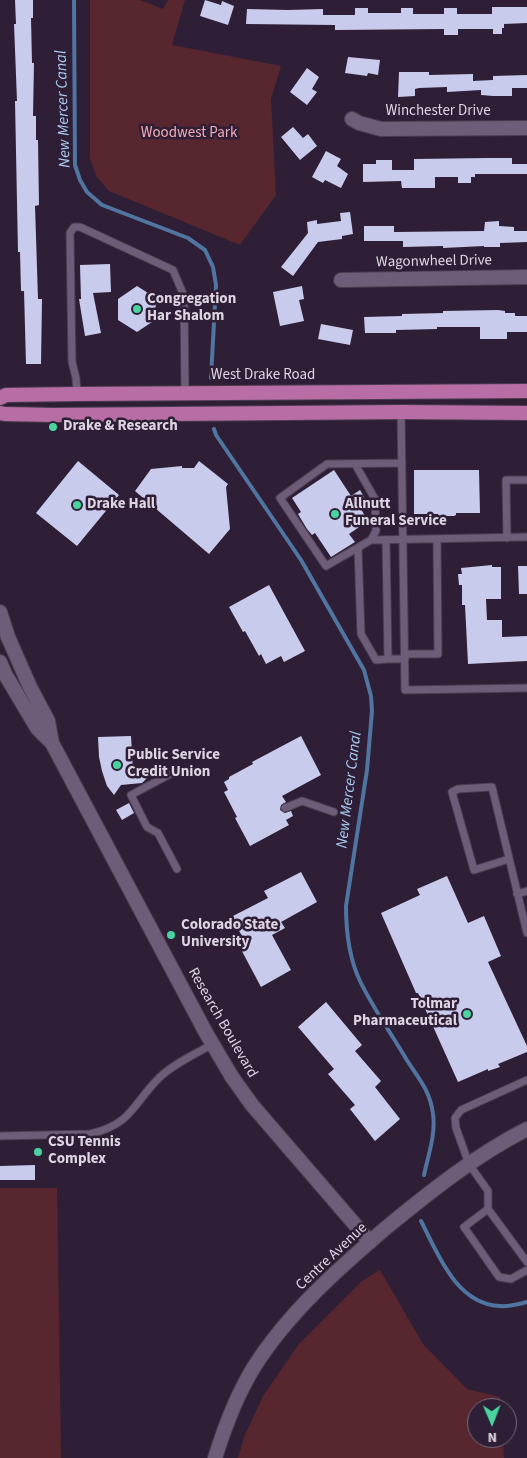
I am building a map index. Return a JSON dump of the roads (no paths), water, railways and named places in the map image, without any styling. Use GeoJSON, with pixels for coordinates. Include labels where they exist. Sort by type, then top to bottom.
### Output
{"type":"FeatureCollection","features":[{"type":"Feature","properties":{"kind":"main road","name":"West Drake Road"},"geometry":{"type":"LineString","coordinates":[[0,398],[6,395],[77,394],[527,391]]}},
{"type":"Feature","properties":{"kind":"main road"},"geometry":{"type":"LineString","coordinates":[[147,414],[176,406],[182,402],[185,393]]}},
{"type":"Feature","properties":{"kind":"main road"},"geometry":{"type":"LineString","coordinates":[[0,413],[53,415],[402,412],[527,413]]}},
{"type":"Feature","properties":{"kind":"street","name":"Winchester Drive"},"geometry":{"type":"LineString","coordinates":[[352,119],[381,129],[527,128]]}},
{"type":"Feature","properties":{"kind":"street","name":"Wagonwheel Drive"},"geometry":{"type":"LineString","coordinates":[[341,280],[527,278]]}},
{"type":"Feature","properties":{"kind":"street","name":"Research Boulevard"},"geometry":{"type":"LineString","coordinates":[[0,612],[8,637],[30,687],[48,721],[52,743]]}},
{"type":"Feature","properties":{"kind":"street","name":"Research Boulevard"},"geometry":{"type":"LineString","coordinates":[[0,662],[5,674],[37,728],[52,743],[232,1077],[252,1105],[370,1242]]}},
{"type":"Feature","properties":{"kind":"street","name":"Centre Avenue"},"geometry":{"type":"LineString","coordinates":[[215,1458],[230,1414],[254,1368],[272,1342],[314,1294],[370,1242],[432,1190],[469,1164],[527,1129]]}},
{"type":"Feature","properties":{"kind":"lane"},"geometry":{"type":"LineString","coordinates":[[77,394],[72,362],[70,233],[74,227],[80,227],[173,270],[184,296],[185,393]]}},
{"type":"Feature","properties":{"kind":"lane"},"geometry":{"type":"LineString","coordinates":[[402,412],[405,690],[527,688]]}},
{"type":"Feature","properties":{"kind":"lane"},"geometry":{"type":"LineString","coordinates":[[355,464],[375,498],[376,531],[371,540],[326,566],[280,498],[327,464],[402,463]]}},
{"type":"Feature","properties":{"kind":"lane"},"geometry":{"type":"LineString","coordinates":[[507,538],[506,480],[527,480]]}},
{"type":"Feature","properties":{"kind":"lane"},"geometry":{"type":"LineString","coordinates":[[371,540],[527,538]]}},
{"type":"Feature","properties":{"kind":"lane"},"geometry":{"type":"LineString","coordinates":[[358,548],[361,634],[376,660],[438,654],[438,539]]}},
{"type":"Feature","properties":{"kind":"lane"},"geometry":{"type":"LineString","coordinates":[[386,540],[388,659]]}},
{"type":"Feature","properties":{"kind":"lane"},"geometry":{"type":"LineString","coordinates":[[176,771],[131,795],[147,827],[158,833],[177,869]]}},
{"type":"Feature","properties":{"kind":"lane"},"geometry":{"type":"LineString","coordinates":[[509,860],[474,870],[452,792],[458,789],[492,787],[527,933]]}},
{"type":"Feature","properties":{"kind":"lane"},"geometry":{"type":"LineString","coordinates":[[285,808],[302,801],[334,812]]}},
{"type":"Feature","properties":{"kind":"lane"},"geometry":{"type":"LineString","coordinates":[[517,894],[527,891]]}},
{"type":"Feature","properties":{"kind":"lane"},"geometry":{"type":"LineString","coordinates":[[0,1136],[90,1134],[104,1131],[121,1122],[129,1115],[159,1078],[170,1068],[213,1044]]}},
{"type":"Feature","properties":{"kind":"lane"},"geometry":{"type":"LineString","coordinates":[[527,1080],[461,1110],[455,1118],[456,1128],[469,1164],[488,1190],[488,1209],[527,1262]]}},
{"type":"Feature","properties":{"kind":"lane"},"geometry":{"type":"LineString","coordinates":[[488,1209],[464,1227],[498,1277],[511,1278],[527,1270]]}},
{"type":"Feature","properties":{"kind":"waterway","name":"New Mercer Canal"},"geometry":{"type":"LineString","coordinates":[[74,0],[75,165],[80,180],[87,192],[102,205],[188,238],[205,250],[213,267],[216,285],[211,378]]}},
{"type":"Feature","properties":{"kind":"waterway","name":"New Mercer Canal"},"geometry":{"type":"LineString","coordinates":[[214,429],[216,435],[301,560],[364,670],[371,696],[372,711],[367,770],[346,906],[348,935],[353,963],[360,981],[429,1097],[434,1122],[424,1175]]}},
{"type":"Feature","properties":{"kind":"waterway","name":"New Mercer Canal"},"geometry":{"type":"LineString","coordinates":[[421,1221],[450,1275],[471,1297],[485,1303],[500,1306],[527,1302]]}},
{"type":"Feature","properties":{"kind":"place","name":"Congregation Har Shalom"},"geometry":{"type":"Point","coordinates":[137,309]}},
{"type":"Feature","properties":{"kind":"place","name":"Drake & Research"},"geometry":{"type":"Point","coordinates":[53,427]}},
{"type":"Feature","properties":{"kind":"place","name":"Drake Hall"},"geometry":{"type":"Point","coordinates":[77,505]}},
{"type":"Feature","properties":{"kind":"place","name":"Allnutt Funeral Service"},"geometry":{"type":"Point","coordinates":[335,514]}},
{"type":"Feature","properties":{"kind":"place","name":"Public Service Credit Union"},"geometry":{"type":"Point","coordinates":[117,765]}},
{"type":"Feature","properties":{"kind":"place","name":"Colorado State University"},"geometry":{"type":"Point","coordinates":[171,935]}},
{"type":"Feature","properties":{"kind":"place","name":"Tolmar Pharmaceutical"},"geometry":{"type":"Point","coordinates":[467,1014]}},
{"type":"Feature","properties":{"kind":"place","name":"CSU Tennis Complex"},"geometry":{"type":"Point","coordinates":[38,1152]}},
{"type":"Feature","properties":{"kind":"park label","name":"Woodwest Park"},"geometry":{"type":"Point","coordinates":[189,134]}}]}
